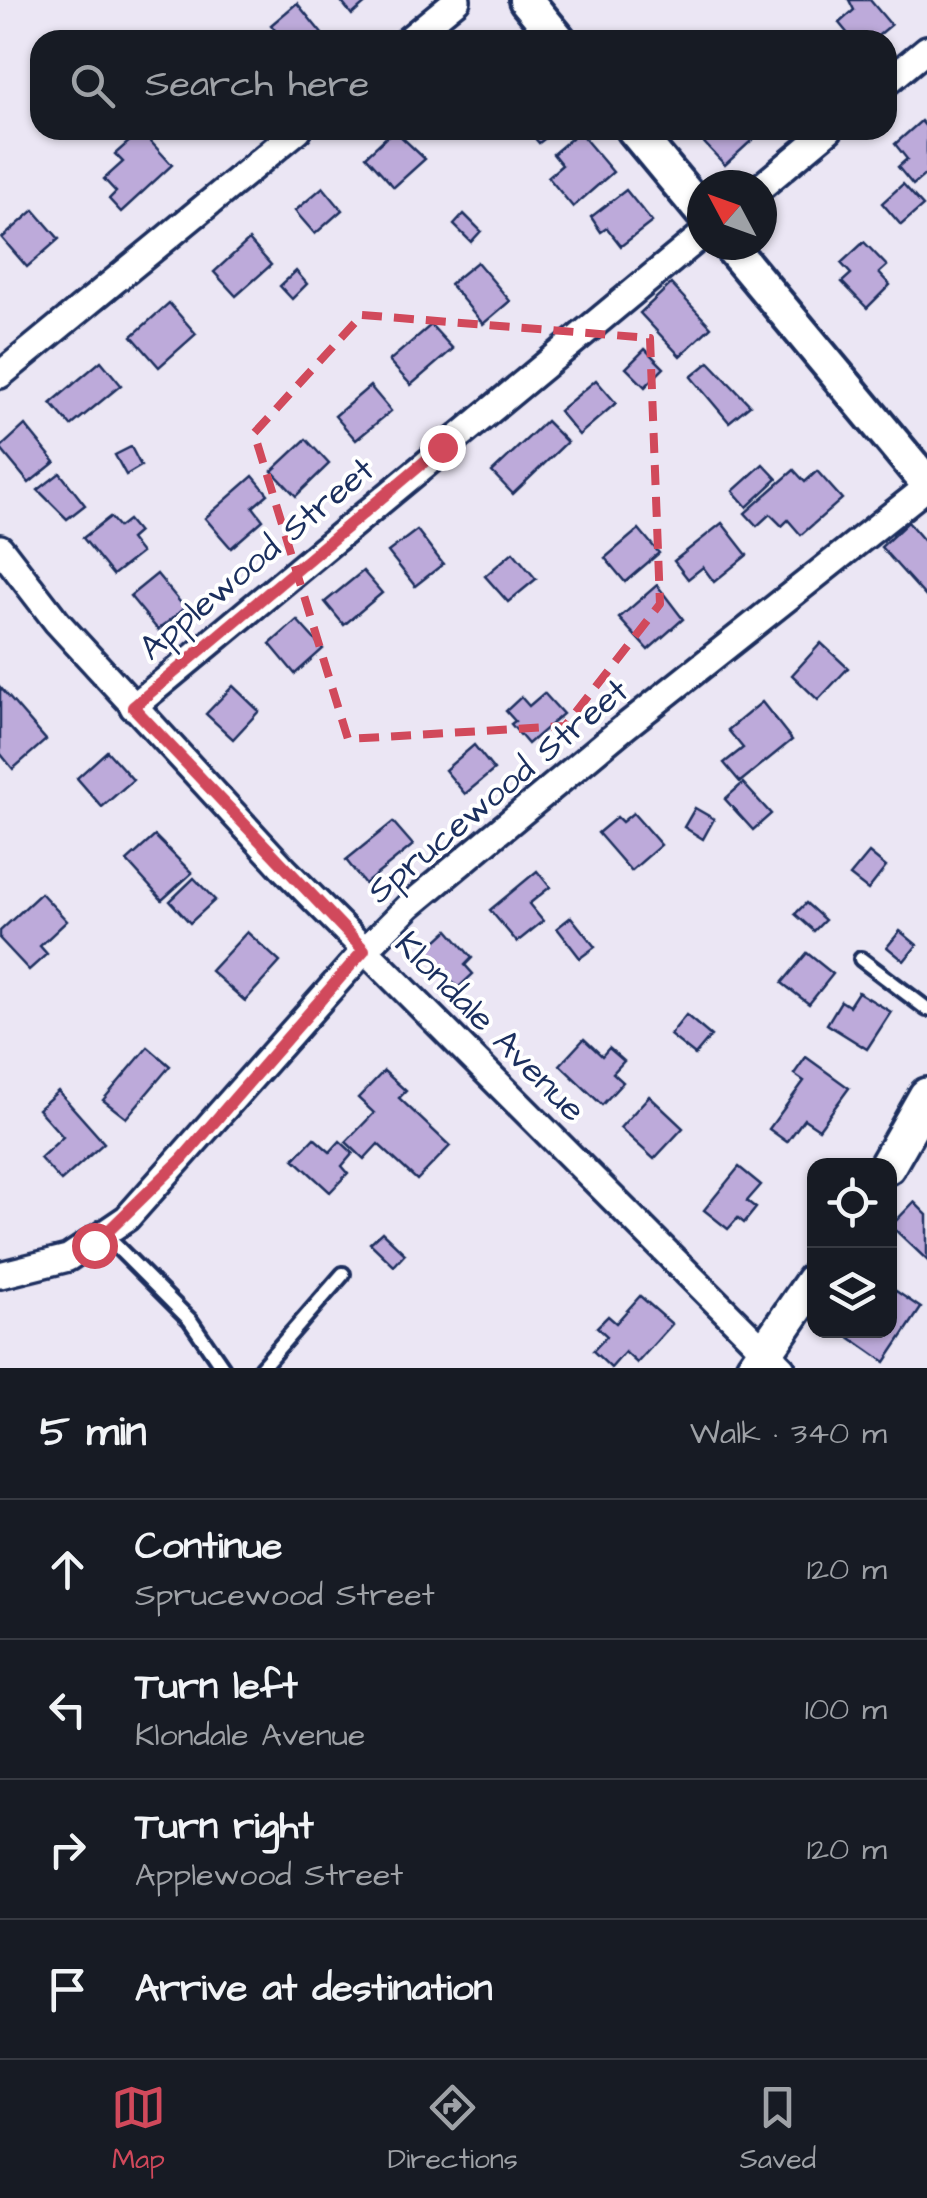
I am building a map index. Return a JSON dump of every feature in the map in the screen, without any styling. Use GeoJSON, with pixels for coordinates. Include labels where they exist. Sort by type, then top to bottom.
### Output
{"type":"FeatureCollection","features":[{"type":"Feature","properties":{"kind":"main road"},"geometry":{"type":"LineString","coordinates":[[892,1158],[923,1112]]}},
{"type":"Feature","properties":{"kind":"main road"},"geometry":{"type":"LineString","coordinates":[[767,1363],[807,1293]]}},
{"type":"Feature","properties":{"kind":"street"},"geometry":{"type":"LineString","coordinates":[[420,30],[457,0]]}},
{"type":"Feature","properties":{"kind":"street"},"geometry":{"type":"LineString","coordinates":[[526,0],[551,30]]}},
{"type":"Feature","properties":{"kind":"street"},"geometry":{"type":"LineString","coordinates":[[897,74],[927,49]]}},
{"type":"Feature","properties":{"kind":"street"},"geometry":{"type":"LineString","coordinates":[[0,374],[286,140]]}},
{"type":"Feature","properties":{"kind":"street"},"geometry":{"type":"LineString","coordinates":[[642,140],[687,194]]}},
{"type":"Feature","properties":{"kind":"street"},"geometry":{"type":"LineString","coordinates":[[777,173],[817,140]]}},
{"type":"Feature","properties":{"kind":"street","name":"Applewood Street"},"geometry":{"type":"LineString","coordinates":[[133,707],[687,247]]}},
{"type":"Feature","properties":{"kind":"street"},"geometry":{"type":"LineString","coordinates":[[741,260],[927,485]]}},
{"type":"Feature","properties":{"kind":"street","name":"Sprucewood Street"},"geometry":{"type":"LineString","coordinates":[[0,1274],[68,1258],[105,1236],[182,1159],[364,950],[410,906],[620,730],[927,485]]}},
{"type":"Feature","properties":{"kind":"street","name":"Klondale Avenue"},"geometry":{"type":"LineString","coordinates":[[0,548],[57,622],[133,707],[767,1363]]}},
{"type":"Feature","properties":{"kind":"lane"},"geometry":{"type":"LineString","coordinates":[[860,959],[927,1009]]}},
{"type":"Feature","properties":{"kind":"lane"},"geometry":{"type":"LineString","coordinates":[[105,1236],[190,1320],[223,1368]]}},
{"type":"Feature","properties":{"kind":"lane"},"geometry":{"type":"LineString","coordinates":[[260,1368],[342,1274]]}},
{"type":"Feature","properties":{"kind":"highlighted area"},"geometry":{"type":"Polygon","coordinates":[[[362,315],[650,338],[660,604],[565,726],[348,739],[254,433],[362,315]]]}},
{"type":"Feature","properties":{"kind":"building"},"geometry":{"type":"Polygon","coordinates":[[[340,0],[369,0],[352,15],[340,0]]]}},
{"type":"Feature","properties":{"kind":"building"},"geometry":{"type":"Polygon","coordinates":[[[849,0],[870,0],[891,25],[885,30],[845,30],[839,23],[854,10],[849,0]]]}},
{"type":"Feature","properties":{"kind":"building"},"geometry":{"type":"Polygon","coordinates":[[[297,3],[319,30],[275,30],[271,25],[297,3]]]}},
{"type":"Feature","properties":{"kind":"building"},"geometry":{"type":"Polygon","coordinates":[[[921,121],[927,128],[927,173],[913,185],[898,167],[907,159],[895,144],[921,121]]]}},
{"type":"Feature","properties":{"kind":"building"},"geometry":{"type":"Polygon","coordinates":[[[131,140],[149,140],[172,165],[121,212],[109,199],[116,192],[104,179],[123,162],[115,154],[131,140]]]}},
{"type":"Feature","properties":{"kind":"building"},"geometry":{"type":"Polygon","coordinates":[[[383,140],[405,140],[425,159],[394,187],[366,156],[383,140]]]}},
{"type":"Feature","properties":{"kind":"building"},"geometry":{"type":"Polygon","coordinates":[[[570,140],[586,140],[613,172],[573,207],[548,177],[562,165],[553,154],[570,140]]]}},
{"type":"Feature","properties":{"kind":"building"},"geometry":{"type":"Polygon","coordinates":[[[702,140],[752,140],[725,165],[702,140]]]}},
{"type":"Feature","properties":{"kind":"building"},"geometry":{"type":"Polygon","coordinates":[[[903,184],[923,206],[901,225],[882,203],[903,184]]]}},
{"type":"Feature","properties":{"kind":"building"},"geometry":{"type":"Polygon","coordinates":[[[323,187],[342,210],[315,234],[295,211],[323,187]]]}},
{"type":"Feature","properties":{"kind":"building"},"geometry":{"type":"Polygon","coordinates":[[[626,190],[652,222],[621,246],[607,228],[601,232],[591,217],[626,190]]]}},
{"type":"Feature","properties":{"kind":"building"},"geometry":{"type":"Polygon","coordinates":[[[34,210],[59,239],[27,267],[2,238],[34,210]]]}},
{"type":"Feature","properties":{"kind":"building"},"geometry":{"type":"Polygon","coordinates":[[[464,214],[481,231],[471,242],[454,225],[464,214]]]}},
{"type":"Feature","properties":{"kind":"building"},"geometry":{"type":"Polygon","coordinates":[[[249,240],[271,265],[236,296],[214,272],[249,240]]]}},
{"type":"Feature","properties":{"kind":"building"},"geometry":{"type":"Polygon","coordinates":[[[864,242],[887,266],[879,273],[890,285],[867,308],[842,282],[851,274],[841,263],[864,242]]]}},
{"type":"Feature","properties":{"kind":"building"},"geometry":{"type":"Polygon","coordinates":[[[477,262],[510,301],[483,324],[450,284],[477,262]]]}},
{"type":"Feature","properties":{"kind":"building"},"geometry":{"type":"Polygon","coordinates":[[[296,271],[307,284],[292,299],[280,286],[296,271]]]}},
{"type":"Feature","properties":{"kind":"building"},"geometry":{"type":"Polygon","coordinates":[[[671,284],[711,327],[680,356],[640,313],[671,284]]]}},
{"type":"Feature","properties":{"kind":"building"},"geometry":{"type":"Polygon","coordinates":[[[169,303],[196,334],[159,367],[132,336],[169,303]]]}},
{"type":"Feature","properties":{"kind":"building"},"geometry":{"type":"Polygon","coordinates":[[[431,325],[453,349],[411,385],[389,361],[431,325]]]}},
{"type":"Feature","properties":{"kind":"building"},"geometry":{"type":"Polygon","coordinates":[[[645,349],[664,368],[645,387],[626,368],[645,349]]]}},
{"type":"Feature","properties":{"kind":"building"},"geometry":{"type":"Polygon","coordinates":[[[101,361],[121,385],[71,426],[51,403],[101,361]]]}},
{"type":"Feature","properties":{"kind":"building"},"geometry":{"type":"Polygon","coordinates":[[[709,362],[750,405],[729,422],[691,377],[709,362]]]}},
{"type":"Feature","properties":{"kind":"building"},"geometry":{"type":"Polygon","coordinates":[[[596,380],[616,403],[579,435],[559,411],[596,380]]]}},
{"type":"Feature","properties":{"kind":"building"},"geometry":{"type":"Polygon","coordinates":[[[370,386],[391,411],[356,440],[335,416],[370,386]]]}},
{"type":"Feature","properties":{"kind":"building"},"geometry":{"type":"Polygon","coordinates":[[[546,421],[567,442],[513,494],[492,472],[546,421]]]}},
{"type":"Feature","properties":{"kind":"building"},"geometry":{"type":"Polygon","coordinates":[[[25,425],[55,462],[29,483],[0,448],[25,425]]]}},
{"type":"Feature","properties":{"kind":"building"},"geometry":{"type":"Polygon","coordinates":[[[306,439],[329,464],[296,496],[272,471],[306,439]]]}},
{"type":"Feature","properties":{"kind":"building"},"geometry":{"type":"Polygon","coordinates":[[[131,447],[141,466],[126,475],[115,455],[131,447]]]}},
{"type":"Feature","properties":{"kind":"building"},"geometry":{"type":"Polygon","coordinates":[[[763,464],[777,479],[747,507],[733,491],[763,464]]]}},
{"type":"Feature","properties":{"kind":"building"},"geometry":{"type":"Polygon","coordinates":[[[794,470],[805,482],[817,471],[842,499],[801,535],[788,520],[782,526],[770,514],[757,526],[745,513],[794,470]]]}},
{"type":"Feature","properties":{"kind":"building"},"geometry":{"type":"Polygon","coordinates":[[[60,473],[85,505],[67,519],[38,490],[60,473]]]}},
{"type":"Feature","properties":{"kind":"building"},"geometry":{"type":"Polygon","coordinates":[[[253,476],[268,494],[253,507],[263,520],[231,548],[205,518],[253,476]]]}},
{"type":"Feature","properties":{"kind":"building"},"geometry":{"type":"Polygon","coordinates":[[[110,517],[119,527],[128,520],[138,532],[130,539],[141,553],[113,575],[83,538],[110,517]]]}},
{"type":"Feature","properties":{"kind":"building"},"geometry":{"type":"Polygon","coordinates":[[[908,522],[927,544],[927,598],[881,547],[908,522]]]}},
{"type":"Feature","properties":{"kind":"building"},"geometry":{"type":"Polygon","coordinates":[[[722,523],[747,555],[714,582],[703,567],[688,579],[674,561],[722,523]]]}},
{"type":"Feature","properties":{"kind":"building"},"geometry":{"type":"Polygon","coordinates":[[[639,529],[659,553],[625,582],[605,558],[639,529]]]}},
{"type":"Feature","properties":{"kind":"building"},"geometry":{"type":"Polygon","coordinates":[[[417,530],[443,564],[415,586],[388,552],[417,530]]]}},
{"type":"Feature","properties":{"kind":"building"},"geometry":{"type":"Polygon","coordinates":[[[513,552],[536,579],[508,602],[485,576],[513,552]]]}},
{"type":"Feature","properties":{"kind":"building"},"geometry":{"type":"Polygon","coordinates":[[[363,571],[382,593],[344,625],[325,602],[363,571]]]}},
{"type":"Feature","properties":{"kind":"building"},"geometry":{"type":"Polygon","coordinates":[[[157,574],[185,608],[158,630],[130,596],[157,574]]]}},
{"type":"Feature","properties":{"kind":"building"},"geometry":{"type":"Polygon","coordinates":[[[657,585],[683,619],[648,650],[619,618],[657,585]]]}},
{"type":"Feature","properties":{"kind":"building"},"geometry":{"type":"Polygon","coordinates":[[[297,620],[323,649],[295,674],[270,644],[297,620]]]}},
{"type":"Feature","properties":{"kind":"building"},"geometry":{"type":"Polygon","coordinates":[[[821,643],[848,668],[818,700],[792,675],[821,643]]]}},
{"type":"Feature","properties":{"kind":"building"},"geometry":{"type":"Polygon","coordinates":[[[233,686],[259,711],[233,739],[206,714],[233,686]]]}},
{"type":"Feature","properties":{"kind":"building"},"geometry":{"type":"Polygon","coordinates":[[[0,687],[46,740],[13,769],[0,753],[0,687]]]}},
{"type":"Feature","properties":{"kind":"building"},"geometry":{"type":"Polygon","coordinates":[[[544,693],[563,714],[528,744],[511,724],[515,721],[506,711],[521,697],[529,706],[544,693]]]}},
{"type":"Feature","properties":{"kind":"building"},"geometry":{"type":"Polygon","coordinates":[[[762,702],[792,740],[740,782],[724,763],[743,748],[728,730],[762,702]]]}},
{"type":"Feature","properties":{"kind":"building"},"geometry":{"type":"Polygon","coordinates":[[[474,745],[494,770],[465,794],[445,770],[474,745]]]}},
{"type":"Feature","properties":{"kind":"building"},"geometry":{"type":"Polygon","coordinates":[[[107,751],[133,780],[102,807],[77,778],[107,751]]]}},
{"type":"Feature","properties":{"kind":"building"},"geometry":{"type":"Polygon","coordinates":[[[743,783],[771,814],[753,830],[725,799],[743,783]]]}},
{"type":"Feature","properties":{"kind":"building"},"geometry":{"type":"Polygon","coordinates":[[[695,808],[714,819],[703,839],[684,827],[695,808]]]}},
{"type":"Feature","properties":{"kind":"building"},"geometry":{"type":"Polygon","coordinates":[[[633,813],[661,845],[631,871],[598,833],[617,817],[622,822],[633,813]]]}},
{"type":"Feature","properties":{"kind":"building"},"geometry":{"type":"Polygon","coordinates":[[[393,822],[413,845],[365,884],[346,860],[393,822]]]}},
{"type":"Feature","properties":{"kind":"building"},"geometry":{"type":"Polygon","coordinates":[[[155,836],[192,873],[162,900],[127,861],[155,836]]]}},
{"type":"Feature","properties":{"kind":"building"},"geometry":{"type":"Polygon","coordinates":[[[869,853],[886,867],[868,890],[850,876],[869,853]]]}},
{"type":"Feature","properties":{"kind":"building"},"geometry":{"type":"Polygon","coordinates":[[[537,871],[550,887],[529,904],[543,921],[517,942],[490,910],[537,871]]]}},
{"type":"Feature","properties":{"kind":"building"},"geometry":{"type":"Polygon","coordinates":[[[194,878],[215,900],[190,923],[170,901],[194,878]]]}},
{"type":"Feature","properties":{"kind":"building"},"geometry":{"type":"Polygon","coordinates":[[[41,893],[67,921],[40,946],[47,954],[29,970],[0,939],[0,931],[41,893]]]}},
{"type":"Feature","properties":{"kind":"building"},"geometry":{"type":"Polygon","coordinates":[[[806,903],[825,920],[814,931],[795,914],[806,903]]]}},
{"type":"Feature","properties":{"kind":"building"},"geometry":{"type":"Polygon","coordinates":[[[571,917],[595,947],[580,958],[557,928],[571,917]]]}},
{"type":"Feature","properties":{"kind":"building"},"geometry":{"type":"Polygon","coordinates":[[[448,930],[472,958],[465,965],[473,974],[458,988],[425,951],[448,930]]]}},
{"type":"Feature","properties":{"kind":"building"},"geometry":{"type":"Polygon","coordinates":[[[900,931],[917,945],[904,961],[887,947],[900,931]]]}},
{"type":"Feature","properties":{"kind":"building"},"geometry":{"type":"Polygon","coordinates":[[[247,932],[280,962],[245,1001],[211,971],[247,932]]]}},
{"type":"Feature","properties":{"kind":"building"},"geometry":{"type":"Polygon","coordinates":[[[807,953],[833,974],[809,1004],[782,983],[807,953]]]}},
{"type":"Feature","properties":{"kind":"building"},"geometry":{"type":"Polygon","coordinates":[[[858,992],[891,1012],[867,1049],[827,1024],[841,1001],[849,1006],[858,992]]]}},
{"type":"Feature","properties":{"kind":"building"},"geometry":{"type":"Polygon","coordinates":[[[686,1015],[711,1036],[695,1055],[670,1035],[686,1015]]]}},
{"type":"Feature","properties":{"kind":"building"},"geometry":{"type":"Polygon","coordinates":[[[584,1039],[602,1056],[609,1048],[624,1061],[613,1073],[623,1082],[602,1105],[560,1065],[584,1039]]]}},
{"type":"Feature","properties":{"kind":"building"},"geometry":{"type":"Polygon","coordinates":[[[148,1047],[170,1066],[126,1118],[103,1100],[148,1047]]]}},
{"type":"Feature","properties":{"kind":"building"},"geometry":{"type":"Polygon","coordinates":[[[806,1057],[849,1088],[819,1129],[804,1119],[787,1142],[769,1129],[804,1081],[794,1074],[806,1057]]]}},
{"type":"Feature","properties":{"kind":"building"},"geometry":{"type":"Polygon","coordinates":[[[384,1071],[406,1091],[399,1098],[450,1146],[417,1180],[378,1144],[364,1159],[346,1142],[374,1113],[358,1098],[384,1071]]]}},
{"type":"Feature","properties":{"kind":"building"},"geometry":{"type":"Polygon","coordinates":[[[58,1091],[104,1143],[61,1181],[40,1158],[63,1137],[38,1109],[58,1091]]]}},
{"type":"Feature","properties":{"kind":"building"},"geometry":{"type":"Polygon","coordinates":[[[649,1096],[683,1128],[654,1159],[620,1128],[649,1096]]]}},
{"type":"Feature","properties":{"kind":"building"},"geometry":{"type":"Polygon","coordinates":[[[314,1138],[330,1152],[340,1141],[353,1153],[342,1166],[348,1173],[330,1192],[294,1159],[314,1138]]]}},
{"type":"Feature","properties":{"kind":"building"},"geometry":{"type":"Polygon","coordinates":[[[739,1167],[761,1185],[747,1201],[756,1208],[744,1223],[738,1218],[728,1229],[704,1210],[739,1167]]]}},
{"type":"Feature","properties":{"kind":"building"},"geometry":{"type":"Polygon","coordinates":[[[914,1202],[927,1215],[927,1260],[897,1232],[897,1220],[914,1202]]]}},
{"type":"Feature","properties":{"kind":"building"},"geometry":{"type":"Polygon","coordinates":[[[382,1232],[405,1254],[394,1266],[370,1243],[382,1232]]]}},
{"type":"Feature","properties":{"kind":"building"},"geometry":{"type":"Polygon","coordinates":[[[897,1292],[921,1308],[885,1362],[851,1338],[897,1338],[897,1292]]]}},
{"type":"Feature","properties":{"kind":"building"},"geometry":{"type":"Polygon","coordinates":[[[640,1296],[672,1324],[637,1363],[625,1352],[611,1368],[593,1351],[607,1336],[597,1327],[608,1316],[616,1323],[640,1296]]]}},
{"type":"Feature","properties":{"kind":"route"},"geometry":{"type":"LineString","coordinates":[[94,1245],[126,1218],[182,1159],[364,950],[133,707],[442,447]]}}]}
